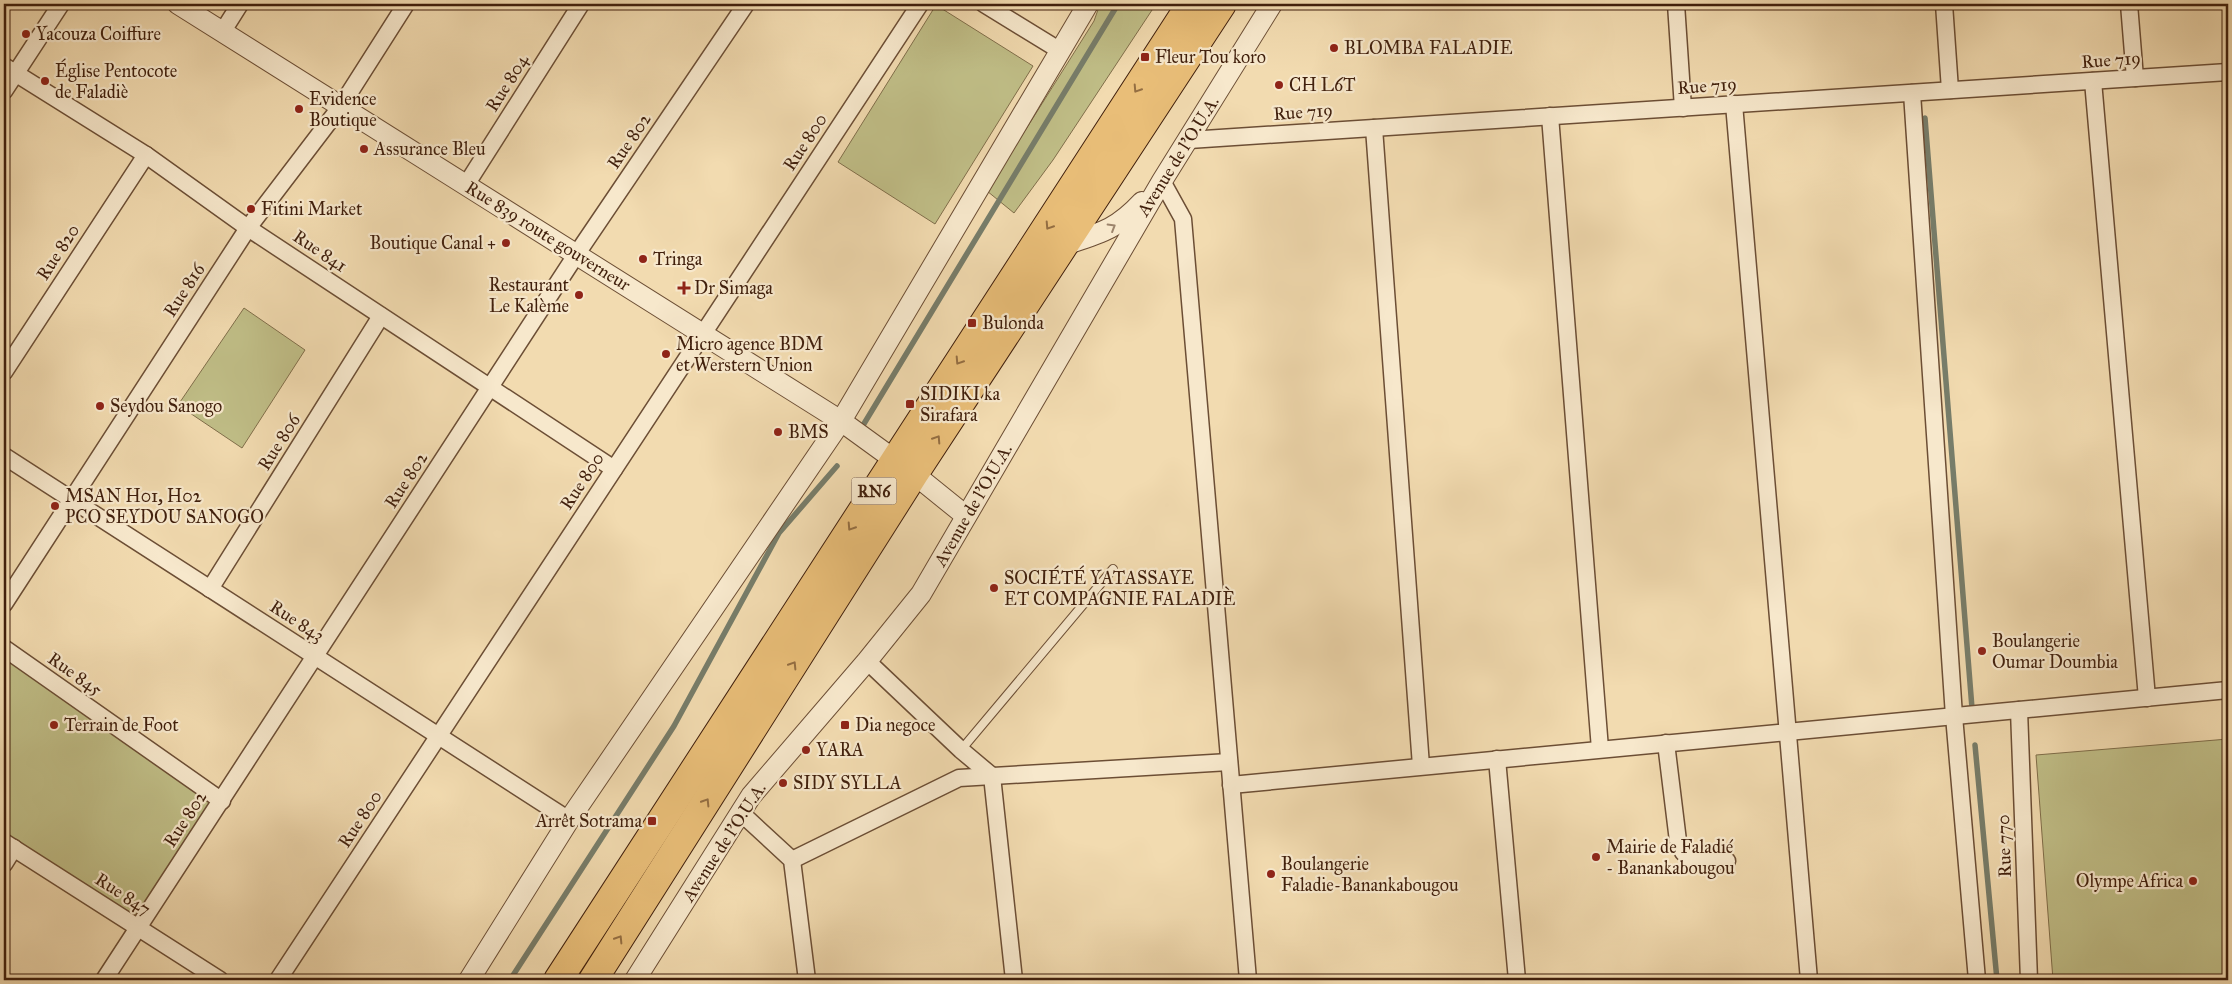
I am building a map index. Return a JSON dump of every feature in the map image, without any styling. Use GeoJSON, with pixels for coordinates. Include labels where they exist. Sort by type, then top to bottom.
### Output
{"type":"FeatureCollection","features":[{"type":"Feature","properties":{"kind":"highway","name":"Avenue de l'O.U.A."},"geometry":{"type":"LineString","coordinates":[[593,980],[1042,236],[1191,4]]}},
{"type":"Feature","properties":{"kind":"highway","name":"Avenue de l'O.U.A."},"geometry":{"type":"LineString","coordinates":[[558,980],[904,467],[1066,244],[1222,4]]}},
{"type":"Feature","properties":{"kind":"street"},"geometry":{"type":"LineString","coordinates":[[4,91],[10,70],[61,4]]}},
{"type":"Feature","properties":{"kind":"street","name":"Rue 839 route gouverneur"},"geometry":{"type":"LineString","coordinates":[[178,4],[842,420],[966,516]]}},
{"type":"Feature","properties":{"kind":"street"},"geometry":{"type":"LineString","coordinates":[[222,31],[240,4]]}},
{"type":"Feature","properties":{"kind":"street","name":"Rue 816"},"geometry":{"type":"LineString","coordinates":[[4,604],[248,228],[341,106],[406,4]]}},
{"type":"Feature","properties":{"kind":"street","name":"Rue 804"},"geometry":{"type":"LineString","coordinates":[[466,185],[581,4]]}},
{"type":"Feature","properties":{"kind":"street","name":"Rue 802"},"geometry":{"type":"LineString","coordinates":[[104,980],[576,255],[746,4]]}},
{"type":"Feature","properties":{"kind":"street","name":"Rue 800"},"geometry":{"type":"LineString","coordinates":[[278,980],[920,4]]}},
{"type":"Feature","properties":{"kind":"street"},"geometry":{"type":"LineString","coordinates":[[984,4],[1060,50]]}},
{"type":"Feature","properties":{"kind":"street"},"geometry":{"type":"LineString","coordinates":[[469,980],[569,820],[842,420],[1088,4]]}},
{"type":"Feature","properties":{"kind":"street","name":"Avenue de l'O.U.A."},"geometry":{"type":"LineString","coordinates":[[635,980],[740,812],[776,764],[866,661],[921,594],[1162,181],[1272,4]]}},
{"type":"Feature","properties":{"kind":"street"},"geometry":{"type":"LineString","coordinates":[[1676,4],[1683,108]]}},
{"type":"Feature","properties":{"kind":"street"},"geometry":{"type":"LineString","coordinates":[[1944,4],[1950,90]]}},
{"type":"Feature","properties":{"kind":"street"},"geometry":{"type":"LineString","coordinates":[[2129,4],[2135,78]]}},
{"type":"Feature","properties":{"kind":"street","name":"Rue 841"},"geometry":{"type":"LineString","coordinates":[[10,70],[146,155],[248,228],[491,386],[614,469]]}},
{"type":"Feature","properties":{"kind":"street","name":"Rue 719"},"geometry":{"type":"LineString","coordinates":[[1189,140],[2228,72]]}},
{"type":"Feature","properties":{"kind":"street"},"geometry":{"type":"LineString","coordinates":[[2094,81],[2148,698]]}},
{"type":"Feature","properties":{"kind":"street"},"geometry":{"type":"LineString","coordinates":[[1912,93],[1954,716],[1978,980]]}},
{"type":"Feature","properties":{"kind":"street"},"geometry":{"type":"LineString","coordinates":[[1734,104],[1809,980]]}},
{"type":"Feature","properties":{"kind":"street"},"geometry":{"type":"LineString","coordinates":[[1550,116],[1600,750]]}},
{"type":"Feature","properties":{"kind":"street"},"geometry":{"type":"LineString","coordinates":[[1374,128],[1421,766]]}},
{"type":"Feature","properties":{"kind":"street","name":"Rue 820"},"geometry":{"type":"LineString","coordinates":[[4,372],[146,155]]}},
{"type":"Feature","properties":{"kind":"street"},"geometry":{"type":"LineString","coordinates":[[1066,244],[1105,232],[1126,219],[1162,181],[1183,219],[1248,980]]}},
{"type":"Feature","properties":{"kind":"street","name":"Rue 806"},"geometry":{"type":"LineString","coordinates":[[210,589],[381,316]]}},
{"type":"Feature","properties":{"kind":"street","name":"Rue 843"},"geometry":{"type":"LineString","coordinates":[[4,456],[569,820]]}},
{"type":"Feature","properties":{"kind":"street","name":"Rue 845"},"geometry":{"type":"LineString","coordinates":[[4,648],[222,800]]}},
{"type":"Feature","properties":{"kind":"street"},"geometry":{"type":"LineString","coordinates":[[866,661],[961,750],[992,776],[1014,980]]}},
{"type":"Feature","properties":{"kind":"street"},"geometry":{"type":"LineString","coordinates":[[1231,784],[2228,690]]}},
{"type":"Feature","properties":{"kind":"street","name":"Rue 770"},"geometry":{"type":"LineString","coordinates":[[2019,710],[2028,980]]}},
{"type":"Feature","properties":{"kind":"street"},"geometry":{"type":"LineString","coordinates":[[1666,743],[1678,841],[1683,852],[1689,858],[1727,861]]}},
{"type":"Feature","properties":{"kind":"street"},"geometry":{"type":"LineString","coordinates":[[1497,759],[1517,980]]}},
{"type":"Feature","properties":{"kind":"street"},"geometry":{"type":"LineString","coordinates":[[792,860],[959,778],[1229,762]]}},
{"type":"Feature","properties":{"kind":"street"},"geometry":{"type":"LineString","coordinates":[[740,812],[792,860],[807,980]]}},
{"type":"Feature","properties":{"kind":"street"},"geometry":{"type":"LineString","coordinates":[[4,864],[9,845]]}},
{"type":"Feature","properties":{"kind":"street","name":"Rue 847"},"geometry":{"type":"LineString","coordinates":[[9,845],[220,980]]}},
{"type":"Feature","properties":{"kind":"lane"},"geometry":{"type":"LineString","coordinates":[[961,750],[1113,569]]}},
{"type":"Feature","properties":{"kind":"shaded area"},"geometry":{"type":"Polygon","coordinates":[[[1100,4],[1156,4],[1053,160],[1014,213],[987,191],[1094,21],[1100,4]]]}},
{"type":"Feature","properties":{"kind":"shaded area"},"geometry":{"type":"Polygon","coordinates":[[[936,5],[1033,66],[935,224],[838,162],[936,5]]]}},
{"type":"Feature","properties":{"kind":"shaded area"},"geometry":{"type":"Polygon","coordinates":[[[244,308],[305,350],[242,448],[178,405],[244,308]]]}},
{"type":"Feature","properties":{"kind":"shaded area","name":"Terrain de Foot"},"geometry":{"type":"Polygon","coordinates":[[[4,655],[212,801],[137,917],[4,833],[4,655]]]}},
{"type":"Feature","properties":{"kind":"shaded area"},"geometry":{"type":"Polygon","coordinates":[[[2228,739],[2228,980],[2053,980],[2036,755],[2228,739]]]}},
{"type":"Feature","properties":{"kind":"waterway"},"geometry":{"type":"LineString","coordinates":[[862,427],[1118,4]]}},
{"type":"Feature","properties":{"kind":"waterway"},"geometry":{"type":"LineString","coordinates":[[1925,118],[1972,708]]}},
{"type":"Feature","properties":{"kind":"waterway"},"geometry":{"type":"LineString","coordinates":[[510,980],[674,726],[779,533],[837,466]]}},
{"type":"Feature","properties":{"kind":"waterway"},"geometry":{"type":"LineString","coordinates":[[1975,745],[1997,980]]}},
{"type":"Feature","properties":{"kind":"place","name":"Yacouza Coiffure"},"geometry":{"type":"Point","coordinates":[26,34]}},
{"type":"Feature","properties":{"kind":"place","name":"BLOMBA FALADIE"},"geometry":{"type":"Point","coordinates":[1334,48]}},
{"type":"Feature","properties":{"kind":"place","name":"Fleur Tou koro"},"geometry":{"type":"Point","coordinates":[1145,57]}},
{"type":"Feature","properties":{"kind":"place","name":"Église Pentocote de Faladiè"},"geometry":{"type":"Point","coordinates":[45,81]}},
{"type":"Feature","properties":{"kind":"place","name":"CH L6T"},"geometry":{"type":"Point","coordinates":[1279,85]}},
{"type":"Feature","properties":{"kind":"place","name":"Evidence Boutique"},"geometry":{"type":"Point","coordinates":[299,109]}},
{"type":"Feature","properties":{"kind":"place","name":"Assurance Bleu"},"geometry":{"type":"Point","coordinates":[364,149]}},
{"type":"Feature","properties":{"kind":"place","name":"Fitini Market"},"geometry":{"type":"Point","coordinates":[251,209]}},
{"type":"Feature","properties":{"kind":"place","name":"Boutique Canal +"},"geometry":{"type":"Point","coordinates":[506,243]}},
{"type":"Feature","properties":{"kind":"place","name":"Tringa"},"geometry":{"type":"Point","coordinates":[643,259]}},
{"type":"Feature","properties":{"kind":"place","name":"Dr Simaga"},"geometry":{"type":"Point","coordinates":[684,288]}},
{"type":"Feature","properties":{"kind":"place","name":"Restaurant Le Kalème"},"geometry":{"type":"Point","coordinates":[579,295]}},
{"type":"Feature","properties":{"kind":"place","name":"Bulonda"},"geometry":{"type":"Point","coordinates":[972,323]}},
{"type":"Feature","properties":{"kind":"place","name":"Micro agence BDM et Werstern Union"},"geometry":{"type":"Point","coordinates":[666,354]}},
{"type":"Feature","properties":{"kind":"place","name":"SIDIKI ka Sirafara"},"geometry":{"type":"Point","coordinates":[910,404]}},
{"type":"Feature","properties":{"kind":"place","name":"Seydou Sanogo"},"geometry":{"type":"Point","coordinates":[100,406]}},
{"type":"Feature","properties":{"kind":"place","name":"BMS"},"geometry":{"type":"Point","coordinates":[778,432]}},
{"type":"Feature","properties":{"kind":"place","name":"MSAN H01, H02 PCO SEYDOU SANOGO"},"geometry":{"type":"Point","coordinates":[55,506]}},
{"type":"Feature","properties":{"kind":"place","name":"SOCIÉTÉ YATASSAYE ET COMPAGNIE FALADIÈ"},"geometry":{"type":"Point","coordinates":[994,588]}},
{"type":"Feature","properties":{"kind":"place","name":"Boulangerie Oumar Doumbia"},"geometry":{"type":"Point","coordinates":[1982,651]}},
{"type":"Feature","properties":{"kind":"place","name":"Terrain de Foot"},"geometry":{"type":"Point","coordinates":[54,725]}},
{"type":"Feature","properties":{"kind":"place","name":"Dia negoce"},"geometry":{"type":"Point","coordinates":[845,725]}},
{"type":"Feature","properties":{"kind":"place","name":"YARA"},"geometry":{"type":"Point","coordinates":[806,750]}},
{"type":"Feature","properties":{"kind":"place","name":"SIDY SYLLA"},"geometry":{"type":"Point","coordinates":[783,783]}},
{"type":"Feature","properties":{"kind":"place","name":"Arrêt Sotrama"},"geometry":{"type":"Point","coordinates":[652,821]}},
{"type":"Feature","properties":{"kind":"place","name":"Mairie de Faladié - Banankabougou"},"geometry":{"type":"Point","coordinates":[1596,857]}},
{"type":"Feature","properties":{"kind":"place","name":"Boulangerie Faladie-Banankabougou"},"geometry":{"type":"Point","coordinates":[1271,874]}},
{"type":"Feature","properties":{"kind":"place","name":"Olympe Africa"},"geometry":{"type":"Point","coordinates":[2193,881]}}]}
